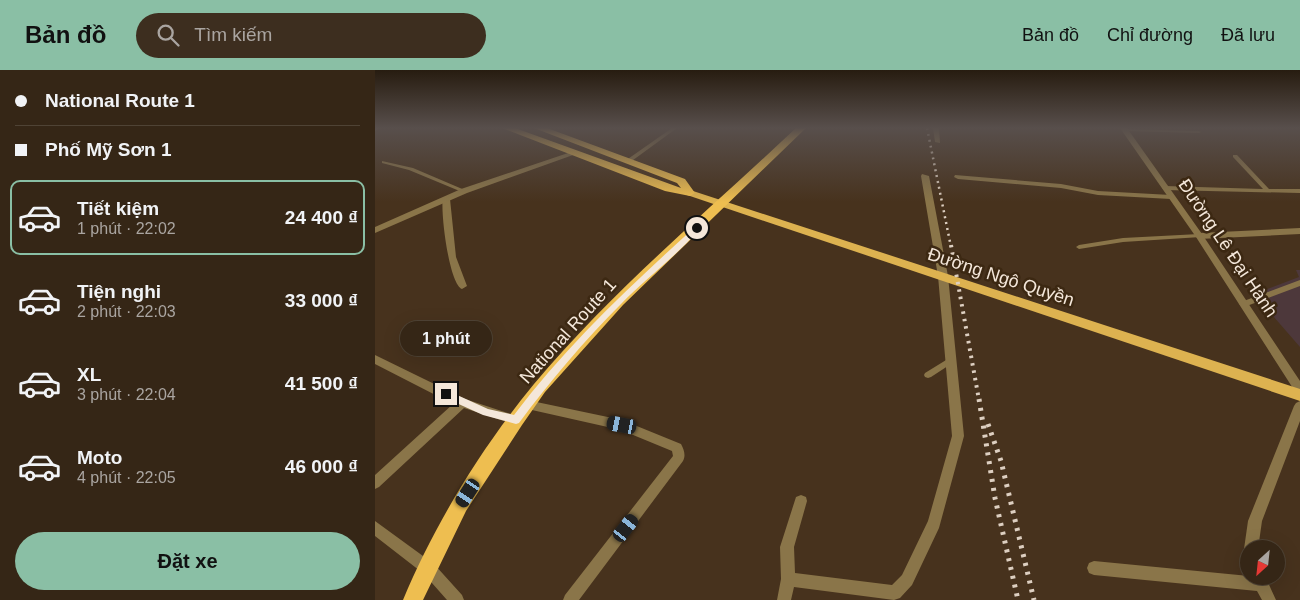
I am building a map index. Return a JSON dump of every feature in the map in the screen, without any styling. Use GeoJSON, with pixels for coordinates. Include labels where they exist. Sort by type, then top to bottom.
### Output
{"type":"FeatureCollection","features":[{"type":"Feature","properties":{"kind":"highway","name":"Đường Ngô Quyền"},"geometry":{"type":"LineString","coordinates":[[568,153],[669,189],[690,193]]}},
{"type":"Feature","properties":{"kind":"highway","name":"Đường Ngô Quyền"},"geometry":{"type":"LineString","coordinates":[[602,153],[681,181],[690,193]]}},
{"type":"Feature","properties":{"kind":"highway","name":"National Route 1"},"geometry":{"type":"LineString","coordinates":[[413,600],[460,505],[527,405],[618,302],[776,153]]}},
{"type":"Feature","properties":{"kind":"main road","name":"Đường Ngô Quyền"},"geometry":{"type":"LineString","coordinates":[[690,193],[1300,395]]}},
{"type":"Feature","properties":{"kind":"street","name":"Đường Lê Đại Hành"},"geometry":{"type":"LineString","coordinates":[[1140,153],[1199,236],[1300,390]]}},
{"type":"Feature","properties":{"kind":"street"},"geometry":{"type":"LineString","coordinates":[[375,230],[465,191],[571,154]]}},
{"type":"Feature","properties":{"kind":"street"},"geometry":{"type":"LineString","coordinates":[[788,579],[895,593],[907,580],[934,523],[958,436],[943,276],[925,176]]}},
{"type":"Feature","properties":{"kind":"street"},"geometry":{"type":"LineString","coordinates":[[958,177],[1061,186],[1098,193],[1171,197]]}},
{"type":"Feature","properties":{"kind":"street"},"geometry":{"type":"LineString","coordinates":[[447,199],[452,257],[461,286]]}},
{"type":"Feature","properties":{"kind":"street"},"geometry":{"type":"LineString","coordinates":[[1199,236],[1300,232]]}},
{"type":"Feature","properties":{"kind":"street"},"geometry":{"type":"LineString","coordinates":[[1244,304],[1300,283]]}},
{"type":"Feature","properties":{"kind":"street"},"geometry":{"type":"LineString","coordinates":[[375,359],[462,402],[486,412],[516,420]]}},
{"type":"Feature","properties":{"kind":"street"},"geometry":{"type":"LineString","coordinates":[[375,483],[462,402]]}},
{"type":"Feature","properties":{"kind":"street"},"geometry":{"type":"LineString","coordinates":[[527,405],[622,425],[677,448],[679,452],[679,458],[570,600]]}},
{"type":"Feature","properties":{"kind":"street"},"geometry":{"type":"LineString","coordinates":[[1252,540],[1255,521],[1300,406]]}},
{"type":"Feature","properties":{"kind":"street"},"geometry":{"type":"LineString","coordinates":[[784,600],[788,579],[787,547],[801,501]]}},
{"type":"Feature","properties":{"kind":"street"},"geometry":{"type":"LineString","coordinates":[[376,532],[429,569],[457,600]]}},
{"type":"Feature","properties":{"kind":"street"},"geometry":{"type":"LineString","coordinates":[[1093,568],[1240,579]]}},
{"type":"Feature","properties":{"kind":"street"},"geometry":{"type":"LineString","coordinates":[[1262,585],[1269,600]]}},
{"type":"Feature","properties":{"kind":"lane"},"geometry":{"type":"LineString","coordinates":[[627,162],[640,153]]}},
{"type":"Feature","properties":{"kind":"lane"},"geometry":{"type":"LineString","coordinates":[[1235,156],[1268,191]]}},
{"type":"Feature","properties":{"kind":"lane"},"geometry":{"type":"LineString","coordinates":[[384,162],[411,169],[465,191]]}},
{"type":"Feature","properties":{"kind":"lane"},"geometry":{"type":"LineString","coordinates":[[1165,188],[1300,192]]}},
{"type":"Feature","properties":{"kind":"lane"},"geometry":{"type":"LineString","coordinates":[[1079,247],[1123,240],[1199,236]]}},
{"type":"Feature","properties":{"kind":"lane"},"geometry":{"type":"LineString","coordinates":[[928,375],[951,360]]}},
{"type":"Feature","properties":{"kind":"shaded area"},"geometry":{"type":"Polygon","coordinates":[[[1296,270],[1300,270],[1300,347],[1254,294],[1299,277],[1296,270]]]}},
{"type":"Feature","properties":{"kind":"railway"},"geometry":{"type":"LineString","coordinates":[[932,153],[951,247]]}},
{"type":"Feature","properties":{"kind":"railway"},"geometry":{"type":"LineString","coordinates":[[951,245],[979,400]]}},
{"type":"Feature","properties":{"kind":"railway"},"geometry":{"type":"LineString","coordinates":[[979,399],[995,498],[1018,600]]}},
{"type":"Feature","properties":{"kind":"railway"},"geometry":{"type":"LineString","coordinates":[[988,424],[1001,461],[1034,600]]}},
{"type":"Feature","properties":{"kind":"route"},"geometry":{"type":"LineString","coordinates":[[446,394],[486,412],[516,420],[540,388],[585,337],[618,302],[697,228]]}}]}
